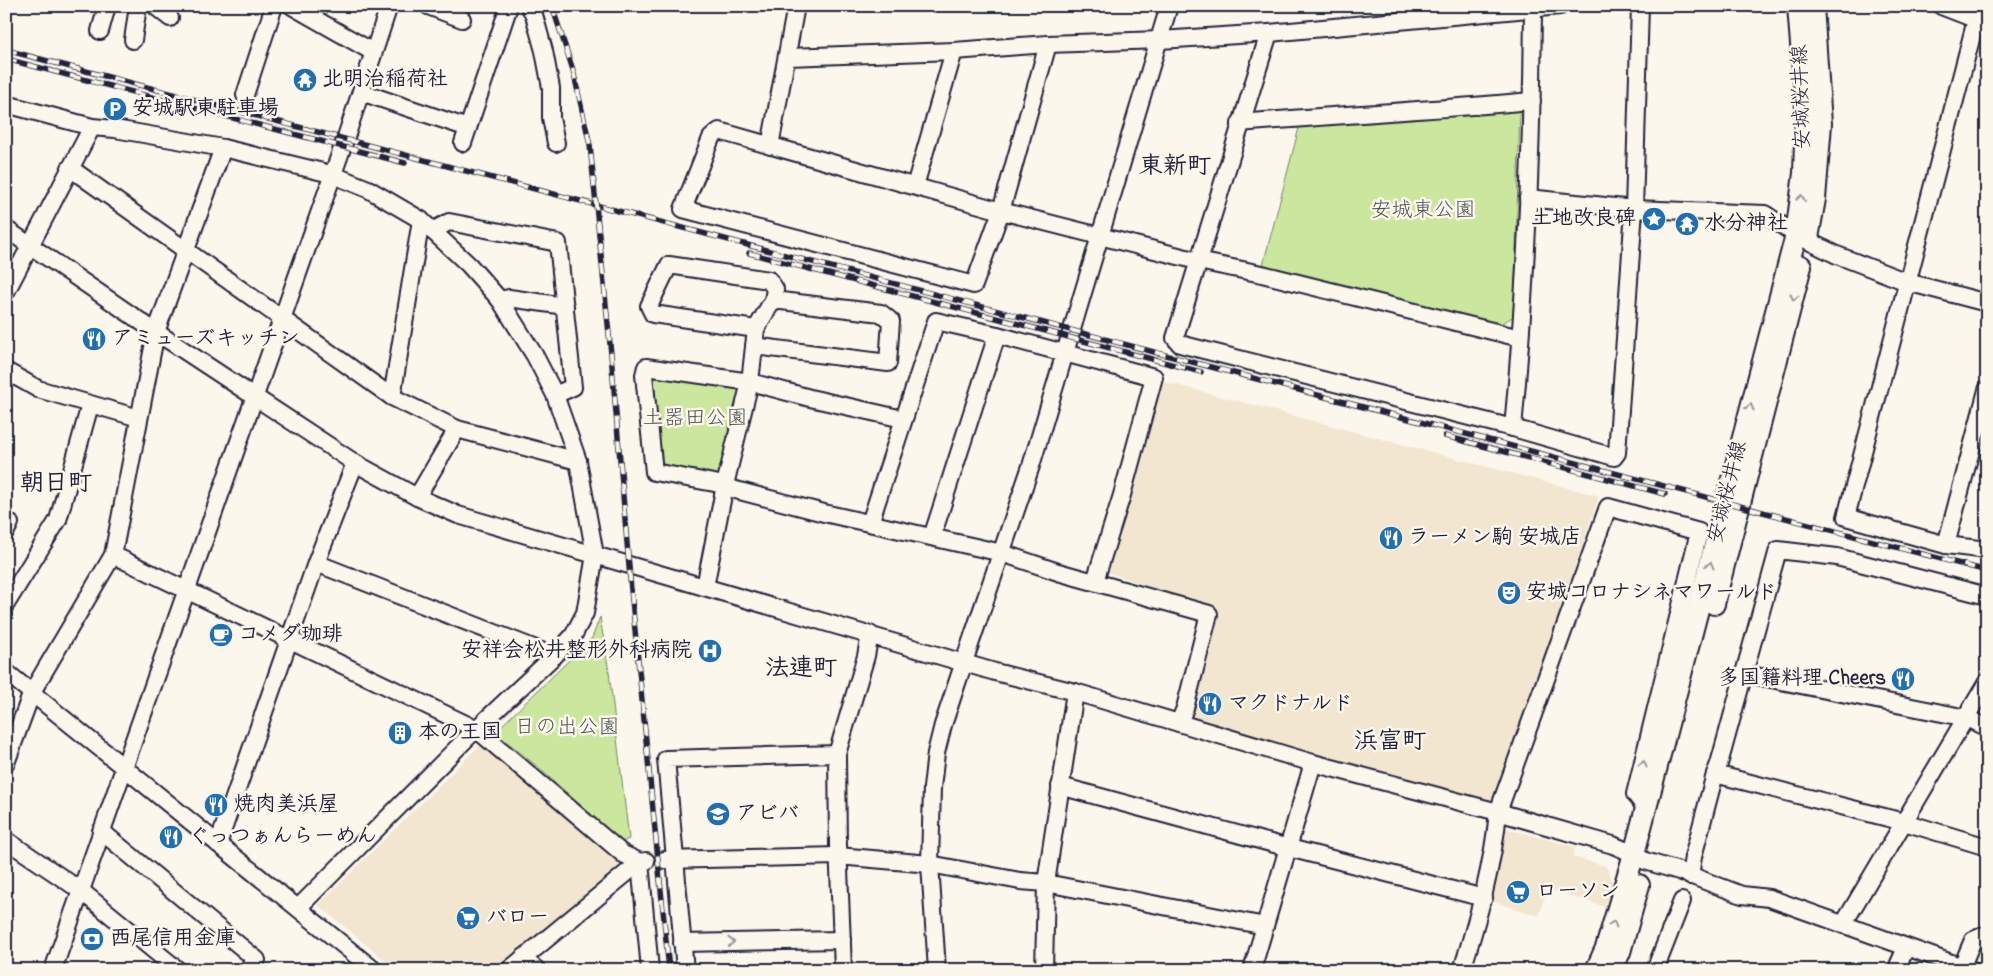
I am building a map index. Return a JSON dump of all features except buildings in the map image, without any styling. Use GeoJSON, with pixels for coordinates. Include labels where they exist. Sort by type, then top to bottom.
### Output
{"type":"FeatureCollection","features":[{"type":"Feature","properties":{"kind":"main road","name":"安城桜井線"},"geometry":{"type":"LineString","coordinates":[[1612,970],[1620,952],[1640,858],[1764,414],[1801,238],[1806,108],[1798,6]]}},
{"type":"Feature","properties":{"kind":"main road","name":"安城桜井線"},"geometry":{"type":"LineString","coordinates":[[1596,970],[1640,858],[1646,808],[1801,238],[1815,200],[1821,124],[1813,6]]}},
{"type":"Feature","properties":{"kind":"street"},"geometry":{"type":"LineString","coordinates":[[100,31],[107,6]]}},
{"type":"Feature","properties":{"kind":"street"},"geometry":{"type":"LineString","coordinates":[[133,40],[138,6]]}},
{"type":"Feature","properties":{"kind":"street"},"geometry":{"type":"LineString","coordinates":[[155,6],[170,18]]}},
{"type":"Feature","properties":{"kind":"street"},"geometry":{"type":"LineString","coordinates":[[245,94],[274,6]]}},
{"type":"Feature","properties":{"kind":"street"},"geometry":{"type":"LineString","coordinates":[[292,6],[373,52]]}},
{"type":"Feature","properties":{"kind":"street"},"geometry":{"type":"LineString","coordinates":[[53,970],[100,831],[125,768],[361,92],[389,6]]}},
{"type":"Feature","properties":{"kind":"street"},"geometry":{"type":"LineString","coordinates":[[428,6],[462,19]]}},
{"type":"Feature","properties":{"kind":"street"},"geometry":{"type":"LineString","coordinates":[[361,92],[466,136],[509,6]]}},
{"type":"Feature","properties":{"kind":"street"},"geometry":{"type":"LineString","coordinates":[[529,6],[534,15],[544,51],[551,88],[551,118],[556,143]]}},
{"type":"Feature","properties":{"kind":"street"},"geometry":{"type":"LineString","coordinates":[[770,146],[796,6]]}},
{"type":"Feature","properties":{"kind":"street"},"geometry":{"type":"LineString","coordinates":[[937,970],[930,864],[932,788],[936,753],[964,662],[1031,466],[1169,6]]}},
{"type":"Feature","properties":{"kind":"street"},"geometry":{"type":"LineString","coordinates":[[788,57],[954,51],[1048,44],[1160,40],[1269,33],[1560,6]]}},
{"type":"Feature","properties":{"kind":"street"},"geometry":{"type":"LineString","coordinates":[[1269,33],[1175,338],[1180,344],[1513,428],[1614,457],[1617,453],[1634,209],[1640,6]]}},
{"type":"Feature","properties":{"kind":"street"},"geometry":{"type":"LineString","coordinates":[[1941,6],[1982,22],[1907,282],[1846,518],[1946,545],[1987,550]]}},
{"type":"Feature","properties":{"kind":"street"},"geometry":{"type":"LineString","coordinates":[[1513,428],[1528,198],[1533,10]]}},
{"type":"Feature","properties":{"kind":"street"},"geometry":{"type":"LineString","coordinates":[[1048,44],[1001,211],[974,285],[683,209],[711,138],[719,131],[1001,211],[1198,261],[1262,274],[1520,338]]}},
{"type":"Feature","properties":{"kind":"street"},"geometry":{"type":"LineString","coordinates":[[915,186],[954,51]]}},
{"type":"Feature","properties":{"kind":"street"},"geometry":{"type":"LineString","coordinates":[[1240,123],[1532,101]]}},
{"type":"Feature","properties":{"kind":"street"},"geometry":{"type":"LineString","coordinates":[[6,104],[92,127],[222,148],[331,174],[368,188],[427,225],[469,265],[500,300],[535,356],[555,395],[578,461],[595,555],[584,613],[573,636],[298,908]]}},
{"type":"Feature","properties":{"kind":"street"},"geometry":{"type":"LineString","coordinates":[[6,292],[92,127]]}},
{"type":"Feature","properties":{"kind":"street"},"geometry":{"type":"LineString","coordinates":[[6,763],[32,692],[113,555],[156,332],[222,148]]}},
{"type":"Feature","properties":{"kind":"street"},"geometry":{"type":"LineString","coordinates":[[70,168],[392,397],[457,429],[578,461]]}},
{"type":"Feature","properties":{"kind":"street"},"geometry":{"type":"LineString","coordinates":[[1528,198],[1634,209],[1765,214],[1801,238],[1837,255],[1907,282],[1987,303]]}},
{"type":"Feature","properties":{"kind":"street"},"geometry":{"type":"LineString","coordinates":[[427,225],[449,222],[558,243],[572,387],[555,395]]}},
{"type":"Feature","properties":{"kind":"street"},"geometry":{"type":"LineString","coordinates":[[392,397],[427,225]]}},
{"type":"Feature","properties":{"kind":"street"},"geometry":{"type":"LineString","coordinates":[[6,229],[156,332],[355,463],[417,497],[458,515],[964,662],[1075,692],[1313,763],[1498,812],[1613,845],[1640,858],[1690,876],[1742,894],[1769,898],[1967,968],[1973,940],[1987,934]]}},
{"type":"Feature","properties":{"kind":"street"},"geometry":{"type":"LineString","coordinates":[[706,587],[725,485],[750,382],[756,329],[773,300],[775,289],[769,280],[669,265],[649,306],[652,314],[756,329]]}},
{"type":"Feature","properties":{"kind":"street"},"geometry":{"type":"LineString","coordinates":[[500,300],[509,298],[565,306]]}},
{"type":"Feature","properties":{"kind":"street"},"geometry":{"type":"LineString","coordinates":[[754,346],[888,363],[891,321],[882,313],[773,300]]}},
{"type":"Feature","properties":{"kind":"street"},"geometry":{"type":"LineString","coordinates":[[870,523],[902,419],[936,321],[1052,349],[1064,354],[1154,377],[1122,495],[1095,581]]}},
{"type":"Feature","properties":{"kind":"street"},"geometry":{"type":"LineString","coordinates":[[932,537],[997,335]]}},
{"type":"Feature","properties":{"kind":"street"},"geometry":{"type":"LineString","coordinates":[[902,419],[750,382],[646,367],[644,376],[654,472],[725,485],[732,489],[780,502],[1002,553],[1058,572],[1209,614],[1185,708],[1179,723]]}},
{"type":"Feature","properties":{"kind":"street"},"geometry":{"type":"LineString","coordinates":[[6,370],[38,390],[140,418]]}},
{"type":"Feature","properties":{"kind":"street"},"geometry":{"type":"LineString","coordinates":[[1946,545],[1987,390]]}},
{"type":"Feature","properties":{"kind":"street"},"geometry":{"type":"LineString","coordinates":[[6,604],[58,520],[90,405]]}},
{"type":"Feature","properties":{"kind":"street"},"geometry":{"type":"LineString","coordinates":[[417,497],[457,429]]}},
{"type":"Feature","properties":{"kind":"street"},"geometry":{"type":"LineString","coordinates":[[218,844],[316,563],[355,463]]}},
{"type":"Feature","properties":{"kind":"street"},"geometry":{"type":"LineString","coordinates":[[1462,970],[1484,898],[1498,812],[1608,506],[1699,532],[1635,794],[1646,808]]}},
{"type":"Feature","properties":{"kind":"street"},"geometry":{"type":"LineString","coordinates":[[1690,876],[1693,857],[1715,774],[1778,550],[1837,557],[1987,596]]}},
{"type":"Feature","properties":{"kind":"street"},"geometry":{"type":"LineString","coordinates":[[113,555],[476,730],[624,854],[643,862]]}},
{"type":"Feature","properties":{"kind":"street"},"geometry":{"type":"LineString","coordinates":[[316,563],[554,656]]}},
{"type":"Feature","properties":{"kind":"street"},"geometry":{"type":"LineString","coordinates":[[843,970],[838,856],[837,754],[863,666],[870,634]]}},
{"type":"Feature","properties":{"kind":"street"},"geometry":{"type":"LineString","coordinates":[[6,672],[374,970]]}},
{"type":"Feature","properties":{"kind":"street"},"geometry":{"type":"LineString","coordinates":[[1756,676],[1967,718],[1987,728]]}},
{"type":"Feature","properties":{"kind":"street"},"geometry":{"type":"LineString","coordinates":[[1844,923],[1987,682]]}},
{"type":"Feature","properties":{"kind":"street"},"geometry":{"type":"LineString","coordinates":[[1044,970],[1046,884],[1075,692]]}},
{"type":"Feature","properties":{"kind":"street"},"geometry":{"type":"LineString","coordinates":[[685,970],[669,859],[666,759],[837,754]]}},
{"type":"Feature","properties":{"kind":"street"},"geometry":{"type":"LineString","coordinates":[[1252,970],[1313,763]]}},
{"type":"Feature","properties":{"kind":"street"},"geometry":{"type":"LineString","coordinates":[[1715,774],[1904,822],[1987,847]]}},
{"type":"Feature","properties":{"kind":"street"},"geometry":{"type":"LineString","coordinates":[[1060,786],[1484,898]]}},
{"type":"Feature","properties":{"kind":"street"},"geometry":{"type":"LineString","coordinates":[[100,831],[257,960],[247,970]]}},
{"type":"Feature","properties":{"kind":"street"},"geometry":{"type":"LineString","coordinates":[[6,840],[80,890],[178,970]]}},
{"type":"Feature","properties":{"kind":"street"},"geometry":{"type":"LineString","coordinates":[[669,859],[838,856],[930,864],[1265,926]]}},
{"type":"Feature","properties":{"kind":"street"},"geometry":{"type":"LineString","coordinates":[[509,970],[643,862]]}},
{"type":"Feature","properties":{"kind":"street"},"geometry":{"type":"LineString","coordinates":[[643,862],[650,970]]}},
{"type":"Feature","properties":{"kind":"street"},"geometry":{"type":"LineString","coordinates":[[1655,970],[1682,901]]}},
{"type":"Feature","properties":{"kind":"street"},"geometry":{"type":"LineString","coordinates":[[682,943],[842,940]]}},
{"type":"Feature","properties":{"kind":"street"},"geometry":{"type":"LineString","coordinates":[[1896,970],[1906,948]]}},
{"type":"Feature","properties":{"kind":"street"},"geometry":{"type":"LineString","coordinates":[[523,958],[537,970]]}},
{"type":"Feature","properties":{"kind":"shaded area"},"geometry":{"type":"Polygon","coordinates":[[[1158,380],[1599,496],[1494,805],[1189,718],[1216,609],[1107,572],[1158,380]]]}},
{"type":"Feature","properties":{"kind":"shaded area"},"geometry":{"type":"Polygon","coordinates":[[[482,743],[624,866],[497,970],[397,970],[318,905],[482,743]]]}},
{"type":"Feature","properties":{"kind":"shaded area"},"geometry":{"type":"Polygon","coordinates":[[[1505,828],[1575,847],[1573,857],[1606,866],[1613,882],[1605,907],[1547,889],[1539,916],[1488,900],[1505,828]]]}},
{"type":"Feature","properties":{"kind":"green space","name":"安城東公園"},"geometry":{"type":"Polygon","coordinates":[[[1520,109],[1514,316],[1496,327],[1263,265],[1300,124],[1520,109]]]}},
{"type":"Feature","properties":{"kind":"green space","name":"土器田公園"},"geometry":{"type":"Polygon","coordinates":[[[654,375],[736,385],[741,389],[722,475],[718,478],[659,466],[654,375]]]}},
{"type":"Feature","properties":{"kind":"green space","name":"日の出公園"},"geometry":{"type":"Polygon","coordinates":[[[600,617],[609,672],[629,839],[622,842],[539,768],[495,732],[592,638],[600,617]]]}},
{"type":"Feature","properties":{"kind":"railway"},"geometry":{"type":"LineString","coordinates":[[552,6],[573,70],[590,145],[611,354],[631,590],[669,970]]}},
{"type":"Feature","properties":{"kind":"railway"},"geometry":{"type":"LineString","coordinates":[[6,50],[1987,571]]}},
{"type":"Feature","properties":{"kind":"railway"},"geometry":{"type":"LineString","coordinates":[[6,59],[405,163]]}},
{"type":"Feature","properties":{"kind":"railway"},"geometry":{"type":"LineString","coordinates":[[749,253],[1201,372]]}},
{"type":"Feature","properties":{"kind":"railway"},"geometry":{"type":"LineString","coordinates":[[1445,436],[1665,494]]}},
{"type":"Feature","properties":{"kind":"place","name":"北明治稲荷社"},"geometry":{"type":"Point","coordinates":[305,80]}},
{"type":"Feature","properties":{"kind":"place","name":"安城駅東駐車場"},"geometry":{"type":"Point","coordinates":[115,109]}},
{"type":"Feature","properties":{"kind":"place","name":"土地改良碑"},"geometry":{"type":"Point","coordinates":[1654,219]}},
{"type":"Feature","properties":{"kind":"place","name":"水分神社"},"geometry":{"type":"Point","coordinates":[1687,224]}},
{"type":"Feature","properties":{"kind":"place","name":"アミューズキッチン"},"geometry":{"type":"Point","coordinates":[94,339]}},
{"type":"Feature","properties":{"kind":"place","name":"ラーメン駒 安城店"},"geometry":{"type":"Point","coordinates":[1391,538]}},
{"type":"Feature","properties":{"kind":"place","name":"安城コロナシネマワールド"},"geometry":{"type":"Point","coordinates":[1509,593]}},
{"type":"Feature","properties":{"kind":"place","name":"コメダ珈琲"},"geometry":{"type":"Point","coordinates":[221,635]}},
{"type":"Feature","properties":{"kind":"place","name":"安祥会松井整形外科病院"},"geometry":{"type":"Point","coordinates":[710,651]}},
{"type":"Feature","properties":{"kind":"place","name":"多国籍料理 Cheers"},"geometry":{"type":"Point","coordinates":[1903,679]}},
{"type":"Feature","properties":{"kind":"place","name":"マクドナルド"},"geometry":{"type":"Point","coordinates":[1210,704]}},
{"type":"Feature","properties":{"kind":"place","name":"本の王国"},"geometry":{"type":"Point","coordinates":[400,733]}},
{"type":"Feature","properties":{"kind":"place","name":"焼肉美浜屋"},"geometry":{"type":"Point","coordinates":[216,805]}},
{"type":"Feature","properties":{"kind":"place","name":"アビバ"},"geometry":{"type":"Point","coordinates":[718,814]}},
{"type":"Feature","properties":{"kind":"place","name":"ぐっつぁんらーめん"},"geometry":{"type":"Point","coordinates":[171,837]}},
{"type":"Feature","properties":{"kind":"place","name":"ローソン"},"geometry":{"type":"Point","coordinates":[1518,892]}},
{"type":"Feature","properties":{"kind":"place","name":"バロー"},"geometry":{"type":"Point","coordinates":[468,918]}},
{"type":"Feature","properties":{"kind":"place","name":"西尾信用金庫"},"geometry":{"type":"Point","coordinates":[92,939]}},
{"type":"Feature","properties":{"kind":"district","name":"東新町"},"geometry":{"type":"Point","coordinates":[1175,167]}},
{"type":"Feature","properties":{"kind":"district","name":"朝日町"},"geometry":{"type":"Point","coordinates":[56,484]}},
{"type":"Feature","properties":{"kind":"district","name":"法連町"},"geometry":{"type":"Point","coordinates":[801,669]}},
{"type":"Feature","properties":{"kind":"district","name":"浜富町"},"geometry":{"type":"Point","coordinates":[1390,742]}}]}
